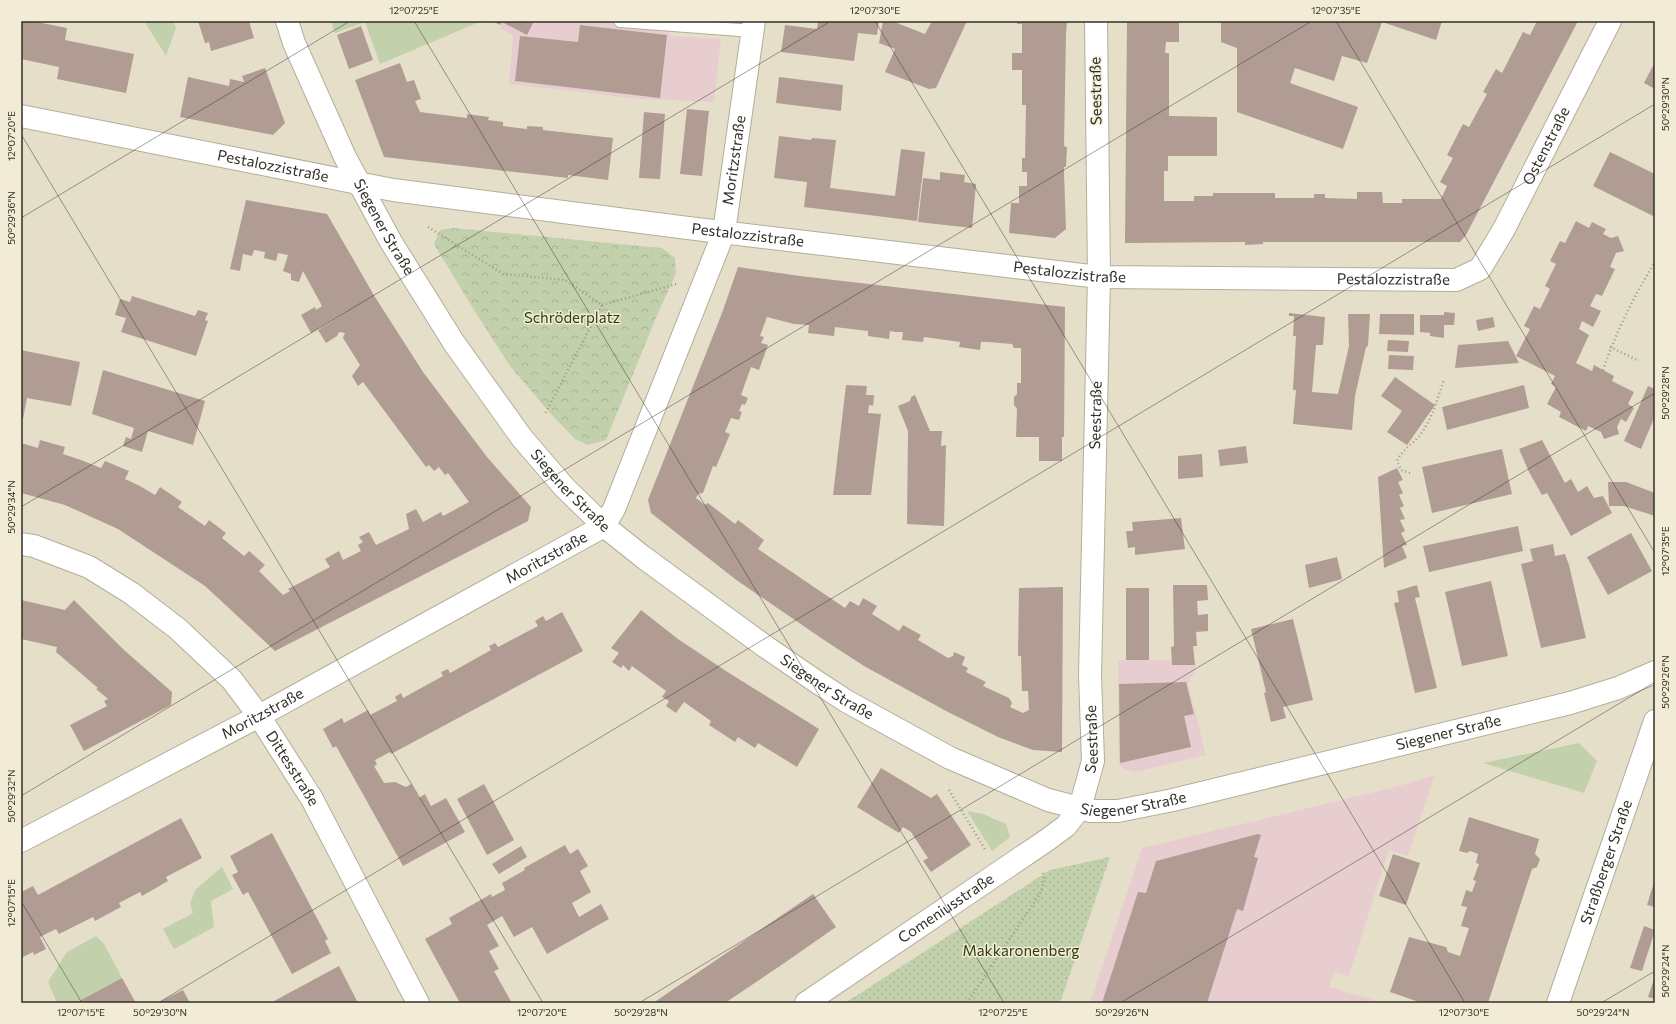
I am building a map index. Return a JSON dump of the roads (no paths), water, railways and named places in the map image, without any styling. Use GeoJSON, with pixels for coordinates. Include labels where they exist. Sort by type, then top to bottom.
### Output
{"type":"FeatureCollection","features":[{"type":"Feature","properties":{"kind":"street","name":"Siegener Straße"},"geometry":{"type":"LineString","coordinates":[[287,21],[294,43],[358,182],[391,242],[454,343],[479,379],[536,455],[564,487],[604,526],[643,558],[766,647],[846,701],[950,758],[1048,800],[1091,811],[1118,811],[1173,800],[1570,703],[1618,688],[1655,672]]}},
{"type":"Feature","properties":{"kind":"street","name":"Seestraße"},"geometry":{"type":"LineString","coordinates":[[1080,808],[1092,761],[1090,675],[1098,277],[1096,21]]}},
{"type":"Feature","properties":{"kind":"street","name":"Ostenstraße"},"geometry":{"type":"LineString","coordinates":[[1480,269],[1508,222],[1610,21]]}},
{"type":"Feature","properties":{"kind":"street","name":"Moritzstraße"},"geometry":{"type":"LineString","coordinates":[[21,841],[259,716],[604,526],[614,509],[724,232],[754,26]]}},
{"type":"Feature","properties":{"kind":"street","name":"Pestalozzistraße"},"geometry":{"type":"LineString","coordinates":[[21,116],[400,191],[1098,277],[1456,280],[1480,269]]}},
{"type":"Feature","properties":{"kind":"street","name":"Dittesstraße"},"geometry":{"type":"LineString","coordinates":[[21,544],[34,546],[89,567],[132,593],[178,629],[232,680],[259,716],[312,799],[418,1003]]}},
{"type":"Feature","properties":{"kind":"street","name":"Straßberger Straße"},"geometry":{"type":"LineString","coordinates":[[1558,1003],[1655,721]]}},
{"type":"Feature","properties":{"kind":"street","name":"Comeniusstraße"},"geometry":{"type":"LineString","coordinates":[[806,1003],[1048,840],[1066,826],[1080,808]]}},
{"type":"Feature","properties":{"kind":"lane"},"geometry":{"type":"LineString","coordinates":[[620,21],[754,26]]}},
{"type":"Feature","properties":{"kind":"park label","name":"Schröderplatz"},"geometry":{"type":"Point","coordinates":[572,318]}},
{"type":"Feature","properties":{"kind":"park label","name":"Makkaronenberg"},"geometry":{"type":"Point","coordinates":[1021,951]}}]}
